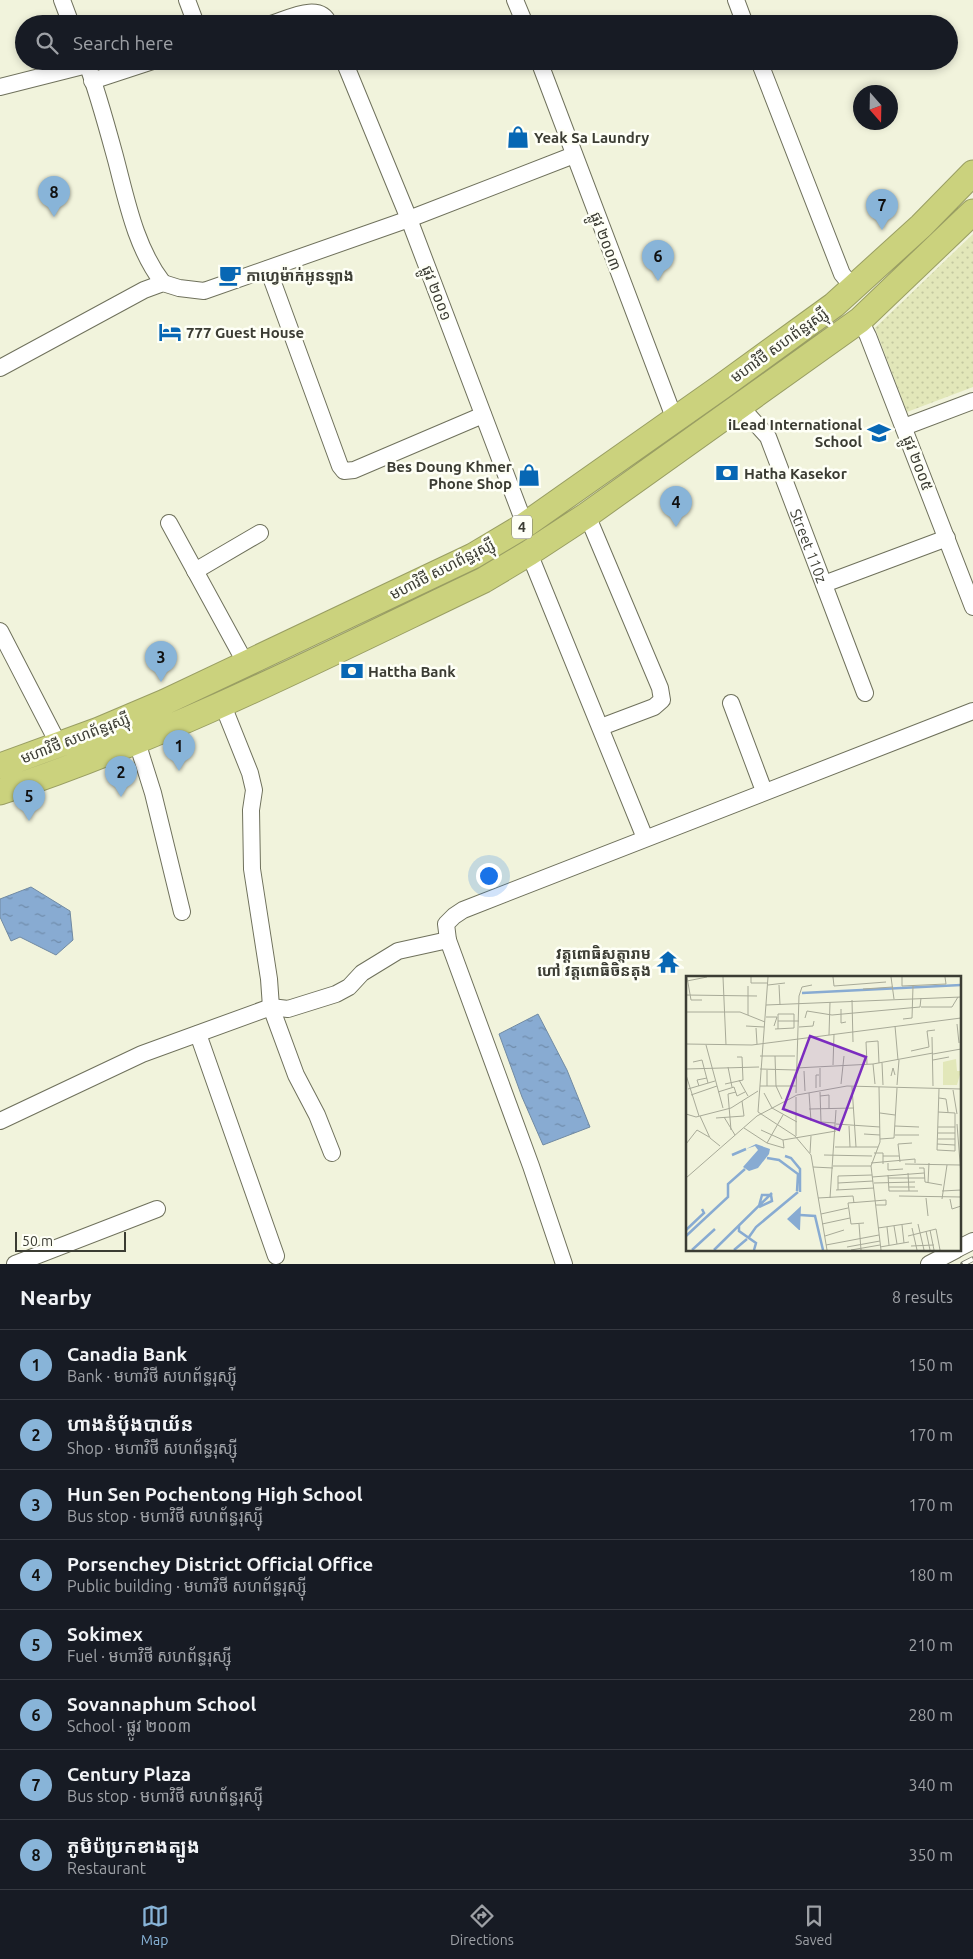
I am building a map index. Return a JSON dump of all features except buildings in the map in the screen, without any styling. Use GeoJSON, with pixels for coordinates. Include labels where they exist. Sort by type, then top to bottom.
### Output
{"type":"FeatureCollection","features":[{"type":"Feature","properties":{"kind":"highway","name":"មហាវិថី សហព័ន្ធរុស្ស៊ី"},"geometry":{"type":"LineString","coordinates":[[0,766],[125,720],[165,702],[474,556],[525,525],[834,305],[921,226],[973,173]]}},
{"type":"Feature","properties":{"kind":"highway","name":"មហាវិថី សហព័ន្ធរុស្ស៊ី"},"geometry":{"type":"LineString","coordinates":[[0,792],[137,742],[176,725],[484,580],[587,515],[860,320],[973,212]]}},
{"type":"Feature","properties":{"kind":"highway"},"geometry":{"type":"LineString","coordinates":[[165,702],[176,725]]}},
{"type":"Feature","properties":{"kind":"street"},"geometry":{"type":"LineString","coordinates":[[62,0],[68,15]]}},
{"type":"Feature","properties":{"kind":"street"},"geometry":{"type":"LineString","coordinates":[[187,0],[193,15]]}},
{"type":"Feature","properties":{"kind":"street"},"geometry":{"type":"LineString","coordinates":[[516,0],[522,15]]}},
{"type":"Feature","properties":{"kind":"street"},"geometry":{"type":"LineString","coordinates":[[736,0],[742,15]]}},
{"type":"Feature","properties":{"kind":"street"},"geometry":{"type":"LineString","coordinates":[[299,15],[312,11],[322,15]]}},
{"type":"Feature","properties":{"kind":"street"},"geometry":{"type":"LineString","coordinates":[[0,87],[61,70]]}},
{"type":"Feature","properties":{"kind":"street"},"geometry":{"type":"LineString","coordinates":[[88,70],[116,160],[125,200],[152,268],[163,283],[179,288],[204,291],[409,219],[574,155]]}},
{"type":"Feature","properties":{"kind":"street"},"geometry":{"type":"LineString","coordinates":[[92,81],[126,70]]}},
{"type":"Feature","properties":{"kind":"street","name":"ផ្លូវ ២០០១"},"geometry":{"type":"LineString","coordinates":[[348,70],[409,219],[525,525]]}},
{"type":"Feature","properties":{"kind":"street","name":"ផ្លូវ ២០០៣"},"geometry":{"type":"LineString","coordinates":[[542,70],[675,420]]}},
{"type":"Feature","properties":{"kind":"street"},"geometry":{"type":"LineString","coordinates":[[763,70],[842,274],[853,288]]}},
{"type":"Feature","properties":{"kind":"street"},"geometry":{"type":"LineString","coordinates":[[268,269],[340,466],[344,471],[354,470],[483,415]]}},
{"type":"Feature","properties":{"kind":"street"},"geometry":{"type":"LineString","coordinates":[[0,368],[144,290],[163,283]]}},
{"type":"Feature","properties":{"kind":"street","name":"ផ្លូវ ២០០៥"},"geometry":{"type":"LineString","coordinates":[[860,320],[904,427],[973,607]]}},
{"type":"Feature","properties":{"kind":"street"},"geometry":{"type":"LineString","coordinates":[[904,427],[973,401]]}},
{"type":"Feature","properties":{"kind":"street","name":"Street 110z"},"geometry":{"type":"LineString","coordinates":[[740,406],[768,437],[865,693]]}},
{"type":"Feature","properties":{"kind":"street"},"geometry":{"type":"LineString","coordinates":[[587,515],[660,688],[662,700],[654,707],[601,727]]}},
{"type":"Feature","properties":{"kind":"street"},"geometry":{"type":"LineString","coordinates":[[169,523],[246,664]]}},
{"type":"Feature","properties":{"kind":"street"},"geometry":{"type":"LineString","coordinates":[[195,571],[260,533]]}},
{"type":"Feature","properties":{"kind":"street"},"geometry":{"type":"LineString","coordinates":[[824,584],[947,538]]}},
{"type":"Feature","properties":{"kind":"street"},"geometry":{"type":"LineString","coordinates":[[529,553],[645,838]]}},
{"type":"Feature","properties":{"kind":"street"},"geometry":{"type":"LineString","coordinates":[[0,631],[59,745]]}},
{"type":"Feature","properties":{"kind":"street"},"geometry":{"type":"LineString","coordinates":[[222,703],[250,773],[254,790],[251,810],[252,869],[269,979],[271,1007],[296,1075],[317,1116],[332,1153]]}},
{"type":"Feature","properties":{"kind":"street"},"geometry":{"type":"LineString","coordinates":[[731,703],[764,791]]}},
{"type":"Feature","properties":{"kind":"street"},"geometry":{"type":"LineString","coordinates":[[564,1264],[528,1157],[448,940],[446,924],[463,910],[973,711]]}},
{"type":"Feature","properties":{"kind":"street"},"geometry":{"type":"LineString","coordinates":[[137,742],[153,793],[182,912]]}},
{"type":"Feature","properties":{"kind":"street"},"geometry":{"type":"LineString","coordinates":[[0,1121],[142,1054],[271,1007],[288,1009],[336,994],[348,987],[362,973],[398,950],[448,940]]}},
{"type":"Feature","properties":{"kind":"street"},"geometry":{"type":"LineString","coordinates":[[198,1034],[276,1256]]}},
{"type":"Feature","properties":{"kind":"street"},"geometry":{"type":"LineString","coordinates":[[16,1264],[157,1209]]}},
{"type":"Feature","properties":{"kind":"street"},"geometry":{"type":"LineString","coordinates":[[960,1248],[973,1241]]}},
{"type":"Feature","properties":{"kind":"green space"},"geometry":{"type":"Polygon","coordinates":[[[973,234],[973,387],[907,412],[875,328],[973,234]]]}},
{"type":"Feature","properties":{"kind":"water"},"geometry":{"type":"Polygon","coordinates":[[[31,887],[70,911],[73,940],[56,955],[20,937],[11,941],[0,917],[0,899],[31,887]]]}},
{"type":"Feature","properties":{"kind":"water"},"geometry":{"type":"Polygon","coordinates":[[[538,1014],[567,1070],[590,1127],[543,1145],[522,1097],[499,1034],[538,1014]]]}},
{"type":"Feature","properties":{"kind":"railway"},"geometry":{"type":"LineString","coordinates":[[963,1264],[973,1259]]}},
{"type":"Feature","properties":{"kind":"place","name":"Yeak Sa Laundry"},"geometry":{"type":"Point","coordinates":[518,137]}},
{"type":"Feature","properties":{"kind":"place","name":"ភូមិប៉ប្រកខាងត្បូង"},"geometry":{"type":"Point","coordinates":[54,217]}},
{"type":"Feature","properties":{"kind":"place","name":"Century Plaza"},"geometry":{"type":"Point","coordinates":[882,230]}},
{"type":"Feature","properties":{"kind":"place","name":"កាហ្វេម៉ាក់អូនឡាង"},"geometry":{"type":"Point","coordinates":[230,275]}},
{"type":"Feature","properties":{"kind":"place","name":"Sovannaphum School"},"geometry":{"type":"Point","coordinates":[658,281]}},
{"type":"Feature","properties":{"kind":"place","name":"777 Guest House"},"geometry":{"type":"Point","coordinates":[170,332]}},
{"type":"Feature","properties":{"kind":"place","name":"iLead International School"},"geometry":{"type":"Point","coordinates":[879,433]}},
{"type":"Feature","properties":{"kind":"place","name":"Hatha Kasekor"},"geometry":{"type":"Point","coordinates":[727,473]}},
{"type":"Feature","properties":{"kind":"place","name":"Bes Doung Khmer Phone Shop"},"geometry":{"type":"Point","coordinates":[529,475]}},
{"type":"Feature","properties":{"kind":"place","name":"Porsenchey District Official Office"},"geometry":{"type":"Point","coordinates":[676,527]}},
{"type":"Feature","properties":{"kind":"place","name":"Hattha Bank"},"geometry":{"type":"Point","coordinates":[352,671]}},
{"type":"Feature","properties":{"kind":"place","name":"Hun Sen Pochentong High School"},"geometry":{"type":"Point","coordinates":[161,682]}},
{"type":"Feature","properties":{"kind":"place","name":"Canadia Bank"},"geometry":{"type":"Point","coordinates":[179,771]}},
{"type":"Feature","properties":{"kind":"place","name":"ហាងនំបុ័ងបាយ័ន"},"geometry":{"type":"Point","coordinates":[121,797]}},
{"type":"Feature","properties":{"kind":"place","name":"Sokimex"},"geometry":{"type":"Point","coordinates":[29,821]}},
{"type":"Feature","properties":{"kind":"place","name":"វត្តពោធិសត្តារាម ហៅ វត្តពោធិចិនតុង"},"geometry":{"type":"Point","coordinates":[668,962]}}]}
